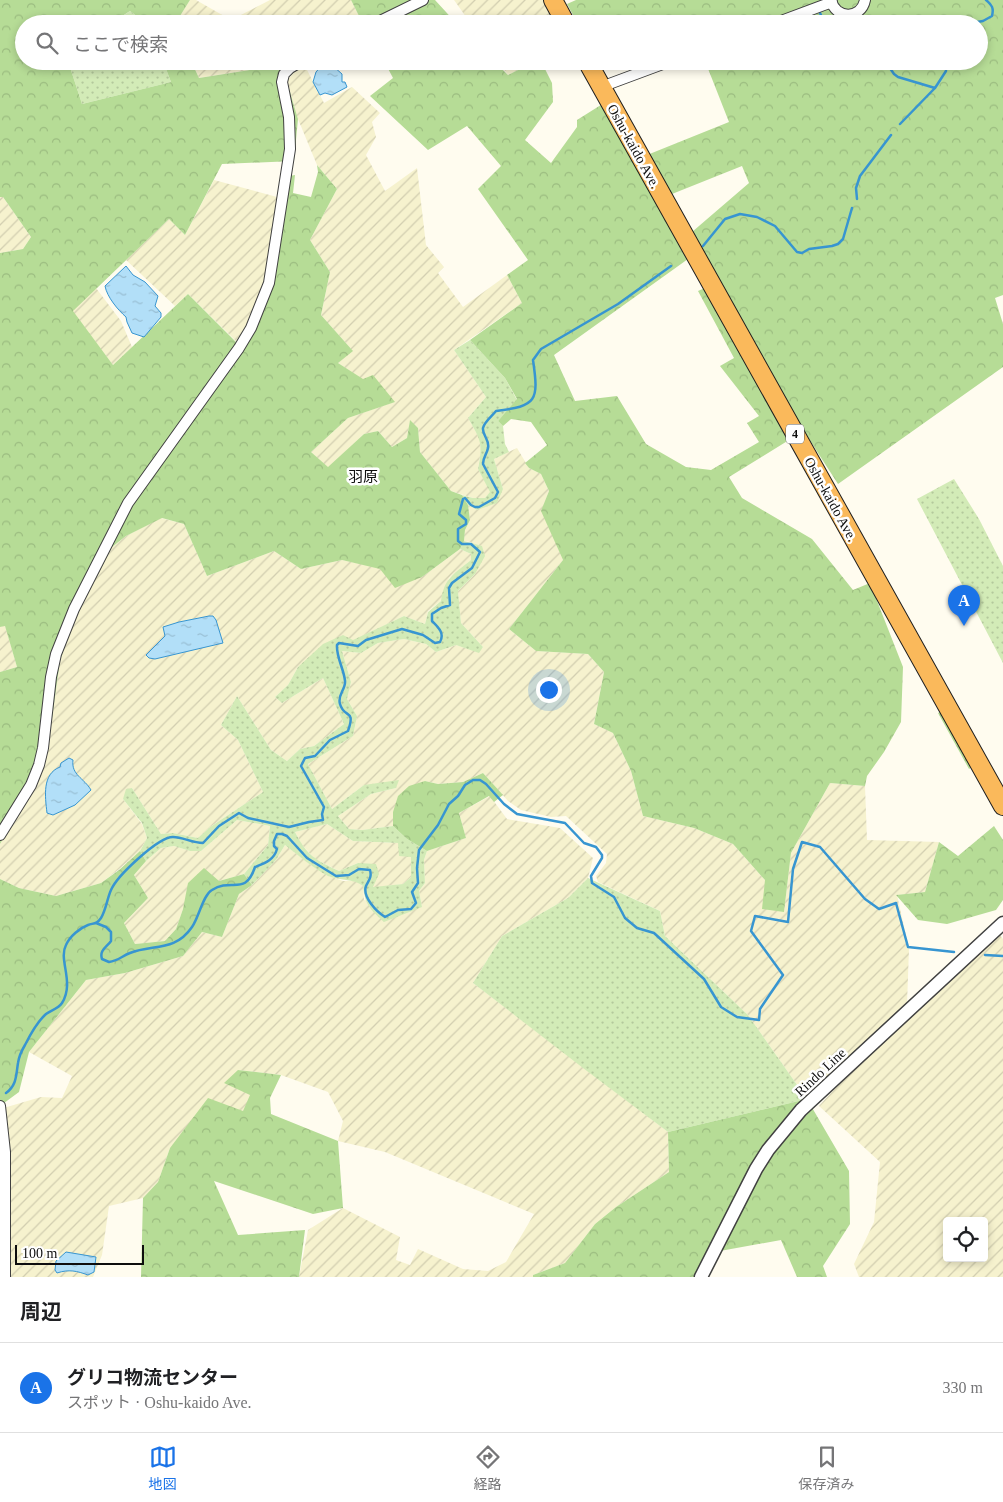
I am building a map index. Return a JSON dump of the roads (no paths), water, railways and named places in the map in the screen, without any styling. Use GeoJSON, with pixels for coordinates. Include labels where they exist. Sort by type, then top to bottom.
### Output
{"type":"FeatureCollection","features":[{"type":"Feature","properties":{"kind":"highway"},"geometry":{"type":"LineString","coordinates":[[556,0],[562,15]]}},
{"type":"Feature","properties":{"kind":"highway","name":"Oshu-kaido Ave."},"geometry":{"type":"LineString","coordinates":[[592,70],[1003,806]]}},
{"type":"Feature","properties":{"kind":"street"},"geometry":{"type":"LineString","coordinates":[[392,15],[423,0]]}},
{"type":"Feature","properties":{"kind":"street"},"geometry":{"type":"LineString","coordinates":[[796,15],[831,1],[837,12],[847,15],[862,9],[865,0]]}},
{"type":"Feature","properties":{"kind":"street"},"geometry":{"type":"LineString","coordinates":[[0,835],[31,785],[39,764],[43,748],[51,676],[56,654],[74,609],[128,503],[238,348],[251,328],[261,305],[269,283],[290,149],[290,126],[282,82],[284,74],[288,70]]}},
{"type":"Feature","properties":{"kind":"street"},"geometry":{"type":"LineString","coordinates":[[601,87],[647,70]]}},
{"type":"Feature","properties":{"kind":"street","name":"Rindo Line"},"geometry":{"type":"LineString","coordinates":[[701,1277],[756,1170],[768,1150],[801,1110],[1003,923]]}},
{"type":"Feature","properties":{"kind":"street"},"geometry":{"type":"LineString","coordinates":[[0,1106],[5,1152],[5,1277]]}},
{"type":"Feature","properties":{"kind":"water"},"geometry":{"type":"Polygon","coordinates":[[[318,70],[338,70],[342,74],[342,82],[345,82],[347,87],[332,95],[325,93],[320,95],[313,82],[318,70]]]}},
{"type":"Feature","properties":{"kind":"water"},"geometry":{"type":"Polygon","coordinates":[[[126,266],[133,275],[145,282],[158,296],[155,306],[161,313],[161,317],[144,337],[132,333],[126,317],[113,303],[105,286],[126,266]]]}},
{"type":"Feature","properties":{"kind":"water"},"geometry":{"type":"Polygon","coordinates":[[[213,616],[216,620],[223,643],[155,659],[149,658],[146,655],[165,636],[163,627],[213,616]]]}},
{"type":"Feature","properties":{"kind":"water"},"geometry":{"type":"Polygon","coordinates":[[[69,758],[73,760],[76,773],[91,790],[75,805],[53,815],[47,813],[45,793],[47,780],[54,770],[60,767],[61,763],[69,758]]]}},
{"type":"Feature","properties":{"kind":"water"},"geometry":{"type":"Polygon","coordinates":[[[66,1252],[96,1257],[94,1272],[88,1275],[73,1271],[57,1273],[55,1270],[56,1261],[66,1252]]]}},
{"type":"Feature","properties":{"kind":"waterway"},"geometry":{"type":"LineString","coordinates":[[986,0],[990,3],[993,11],[992,16],[988,18]]}},
{"type":"Feature","properties":{"kind":"waterway"},"geometry":{"type":"LineString","coordinates":[[891,70],[898,77],[935,88],[946,70]]}},
{"type":"Feature","properties":{"kind":"waterway"},"geometry":{"type":"LineString","coordinates":[[900,124],[934,89]]}},
{"type":"Feature","properties":{"kind":"waterway"},"geometry":{"type":"LineString","coordinates":[[857,199],[856,188],[860,176],[891,135]]}},
{"type":"Feature","properties":{"kind":"waterway"},"geometry":{"type":"LineString","coordinates":[[703,246],[725,219],[740,214],[757,217],[775,226],[797,252],[802,253],[809,249],[832,246],[838,244],[843,239],[852,208]]}},
{"type":"Feature","properties":{"kind":"waterway"},"geometry":{"type":"LineString","coordinates":[[6,1093],[14,1083],[18,1060],[32,1033],[40,1020],[60,1005],[66,995],[67,979],[64,957],[66,945],[79,930],[100,920],[115,884],[148,850],[158,843],[173,837],[203,843],[219,826],[239,813],[248,818],[289,827],[323,820],[324,807],[301,766],[305,758],[315,756],[330,740],[348,731],[351,719],[342,709],[339,701],[345,681],[337,645],[339,643],[358,646],[366,640],[402,629],[423,635],[435,643],[440,642],[442,636],[432,621],[432,614],[450,605],[449,588],[452,583],[472,568],[480,552],[471,544],[462,544],[458,541],[458,529],[466,524],[466,520],[459,514],[463,499],[465,498],[471,505],[479,507],[495,498],[498,492],[483,464],[488,445],[483,431],[485,424],[496,411],[520,407],[532,399],[536,385],[533,360],[541,349],[618,304],[671,266]]}},
{"type":"Feature","properties":{"kind":"waterway"},"geometry":{"type":"LineString","coordinates":[[96,923],[106,927],[111,932],[111,941],[102,951],[101,956],[102,959],[109,962],[139,950],[171,944],[185,935],[192,927],[204,901],[212,890],[226,885],[242,884],[251,876],[255,867],[266,862],[276,853],[277,849],[274,846],[274,841],[277,834],[287,836],[307,858],[336,876],[349,875],[359,869],[370,870],[370,877],[365,890],[366,895],[374,908],[385,917],[398,910],[411,909],[416,903],[412,892],[418,883],[419,850],[438,825],[449,804],[458,796],[465,785],[473,780],[480,780],[517,814],[565,823],[584,843],[596,847],[602,858],[591,876],[592,883],[614,897],[625,918],[637,928],[654,933],[704,979],[721,1007],[737,1017],[759,1020],[760,1009],[783,975],[751,931],[755,916],[788,922],[793,869],[802,842],[820,847],[865,899],[879,909],[896,903],[908,947],[954,952]]}},
{"type":"Feature","properties":{"kind":"waterway"},"geometry":{"type":"LineString","coordinates":[[985,955],[1003,956]]}},
{"type":"Feature","properties":{"kind":"place","name":"グリコ物流センター"},"geometry":{"type":"Point","coordinates":[964,626]}},
{"type":"Feature","properties":{"kind":"district","name":"羽原"},"geometry":{"type":"Point","coordinates":[363,477]}}]}
